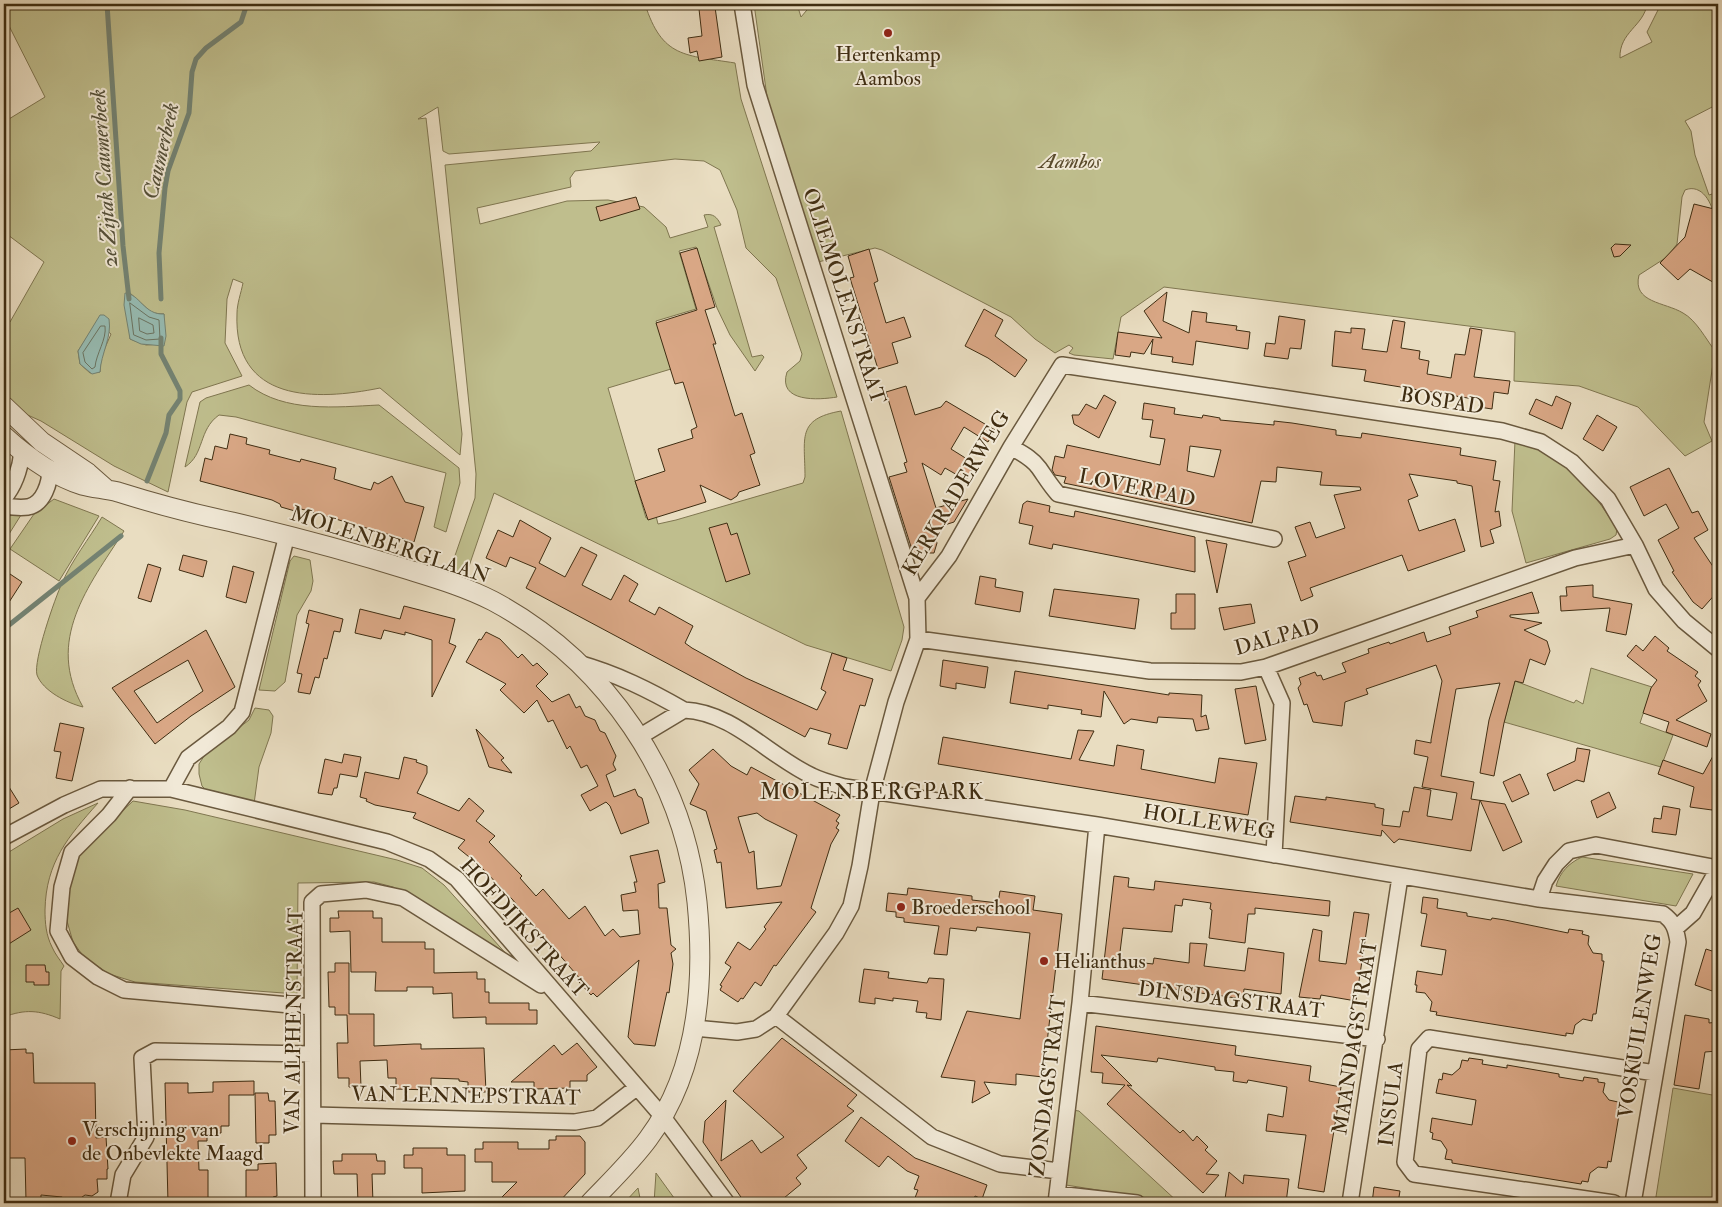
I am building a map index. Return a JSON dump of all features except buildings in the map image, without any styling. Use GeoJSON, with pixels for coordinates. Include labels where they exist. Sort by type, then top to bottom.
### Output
{"type":"FeatureCollection","features":[{"type":"Feature","properties":{"kind":"street","name":"OLIEMOLENSTRAAT"},"geometry":{"type":"LineString","coordinates":[[742,4],[755,86],[917,598]]}},
{"type":"Feature","properties":{"kind":"street","name":"KERKRADERWEG"},"geometry":{"type":"LineString","coordinates":[[694,1028],[737,1032],[756,1029],[776,1016],[836,933],[851,906],[860,866],[872,792],[896,702],[918,639],[917,598],[949,556],[1011,447],[1062,365]]}},
{"type":"Feature","properties":{"kind":"street","name":"BOSPAD"},"geometry":{"type":"LineString","coordinates":[[1062,365],[1502,432],[1541,442],[1572,462],[1608,499],[1635,545],[1656,589],[1684,622],[1718,649]]}},
{"type":"Feature","properties":{"kind":"street","name":"MOLENBERGLAAN"},"geometry":{"type":"LineString","coordinates":[[4,406],[54,461]]}},
{"type":"Feature","properties":{"kind":"street","name":"MOLENBERGLAAN"},"geometry":{"type":"LineString","coordinates":[[4,436],[22,452],[88,473],[105,488],[169,507],[287,535],[439,580],[492,601],[539,630],[578,663],[607,694],[640,737],[672,799],[694,878],[699,938],[698,997],[694,1028]]}},
{"type":"Feature","properties":{"kind":"street","name":"LOVERPAD"},"geometry":{"type":"LineString","coordinates":[[1011,447],[1029,458],[1039,468],[1047,482],[1058,494],[1274,539]]}},
{"type":"Feature","properties":{"kind":"street"},"geometry":{"type":"LineString","coordinates":[[4,498],[10,491],[17,475],[22,452]]}},
{"type":"Feature","properties":{"kind":"street"},"geometry":{"type":"LineString","coordinates":[[4,506],[27,507],[36,502],[47,489],[54,461]]}},
{"type":"Feature","properties":{"kind":"street"},"geometry":{"type":"LineString","coordinates":[[171,789],[188,758],[229,727],[242,712],[287,535]]}},
{"type":"Feature","properties":{"kind":"street","name":"DALPAD"},"geometry":{"type":"LineString","coordinates":[[918,639],[1150,671],[1241,672],[1266,667],[1575,558],[1635,545]]}},
{"type":"Feature","properties":{"kind":"street","name":"HOLLEWEG"},"geometry":{"type":"LineString","coordinates":[[578,663],[610,672],[643,687],[684,710],[721,718],[812,776],[845,787],[1097,825],[1539,899],[1663,914],[1676,928]]}},
{"type":"Feature","properties":{"kind":"street"},"geometry":{"type":"LineString","coordinates":[[1266,667],[1282,703],[1274,855]]}},
{"type":"Feature","properties":{"kind":"street"},"geometry":{"type":"LineString","coordinates":[[640,737],[684,710]]}},
{"type":"Feature","properties":{"kind":"street"},"geometry":{"type":"LineString","coordinates":[[130,788],[109,815],[72,852],[62,887],[58,931],[72,957],[98,977],[124,990],[312,1007]]}},
{"type":"Feature","properties":{"kind":"street","name":"HOFDIJKSTRAAT"},"geometry":{"type":"LineString","coordinates":[[4,836],[64,805],[101,789],[171,789],[387,842],[429,859],[458,879],[555,994],[663,1117],[727,1203]]}},
{"type":"Feature","properties":{"kind":"street","name":"ZONDAGSTRAAT"},"geometry":{"type":"LineString","coordinates":[[1056,1199],[1080,1003],[1097,825]]}},
{"type":"Feature","properties":{"kind":"street"},"geometry":{"type":"LineString","coordinates":[[1539,899],[1545,881],[1556,864],[1569,851],[1596,845],[1718,868]]}},
{"type":"Feature","properties":{"kind":"street","name":"VOSKUILENWEG"},"geometry":{"type":"LineString","coordinates":[[1633,1203],[1678,942],[1676,928],[1693,913],[1718,868]]}},
{"type":"Feature","properties":{"kind":"street","name":"MAANDAGSTRAAT"},"geometry":{"type":"LineString","coordinates":[[1350,1203],[1377,1039],[1400,877]]}},
{"type":"Feature","properties":{"kind":"street","name":"VAN ALPHENSTRAAT"},"geometry":{"type":"LineString","coordinates":[[313,1203],[312,902],[321,894],[366,890],[403,898],[555,994]]}},
{"type":"Feature","properties":{"kind":"street","name":"DINSDAGSTRAAT"},"geometry":{"type":"LineString","coordinates":[[1080,1003],[1377,1039]]}},
{"type":"Feature","properties":{"kind":"street"},"geometry":{"type":"LineString","coordinates":[[776,1016],[932,1137],[1000,1164],[1059,1171]]}},
{"type":"Feature","properties":{"kind":"street"},"geometry":{"type":"LineString","coordinates":[[590,1203],[636,1155],[663,1117],[684,1071],[694,1028]]}},
{"type":"Feature","properties":{"kind":"street","name":"INSULA"},"geometry":{"type":"LineString","coordinates":[[1614,1203],[1414,1174],[1405,1162],[1419,1049],[1429,1038],[1655,1073]]}},
{"type":"Feature","properties":{"kind":"street"},"geometry":{"type":"LineString","coordinates":[[118,1203],[123,1175],[146,1137],[142,1058],[155,1051],[312,1054]]}},
{"type":"Feature","properties":{"kind":"street","name":"VAN LENNEPSTRAAT"},"geometry":{"type":"LineString","coordinates":[[314,1115],[575,1122],[597,1118],[636,1088]]}},
{"type":"Feature","properties":{"kind":"street"},"geometry":{"type":"LineString","coordinates":[[1056,1199],[1137,1203]]}},
{"type":"Feature","properties":{"kind":"green space"},"geometry":{"type":"Polygon","coordinates":[[[4,4],[645,4],[659,35],[678,51],[702,58],[735,63],[741,99],[837,397],[811,399],[794,394],[788,389],[786,382],[787,372],[800,361],[802,354],[776,278],[746,248],[737,210],[720,170],[704,161],[675,159],[575,171],[570,178],[571,187],[477,208],[480,224],[567,201],[608,200],[644,207],[666,227],[670,238],[708,227],[704,215],[712,215],[716,218],[721,225],[714,227],[752,357],[762,355],[764,357],[755,371],[730,335],[717,308],[696,247],[679,251],[696,309],[656,321],[671,369],[608,388],[646,518],[656,516],[658,524],[676,520],[803,483],[805,477],[806,432],[816,419],[841,411],[904,627],[902,640],[891,671],[806,645],[494,493],[466,575],[450,570],[475,498],[476,474],[445,165],[591,151],[600,142],[449,154],[443,151],[438,107],[418,119],[426,118],[462,434],[460,455],[380,388],[355,392],[306,394],[283,389],[264,380],[249,365],[239,343],[237,310],[243,283],[233,279],[227,299],[225,343],[242,376],[192,392],[187,402],[168,492],[114,466],[41,421],[12,408],[4,400],[4,325],[10,322],[44,262],[4,232],[4,122],[45,97],[4,16],[4,4]],[[130,293],[130,339],[146,345],[161,344],[164,314],[152,313],[130,293]],[[97,322],[78,351],[80,364],[90,373],[100,372],[101,357],[111,334],[97,322]]]}},
{"type":"Feature","properties":{"kind":"green space","name":"Aambos"},"geometry":{"type":"Polygon","coordinates":[[[754,4],[797,4],[801,17],[812,4],[1647,4],[1645,12],[1623,42],[1620,58],[1652,42],[1647,32],[1661,4],[1718,4],[1718,104],[1685,121],[1691,131],[1695,155],[1709,195],[1718,192],[1718,221],[1714,218],[1706,196],[1697,189],[1685,190],[1682,197],[1677,244],[1667,257],[1639,275],[1638,284],[1640,291],[1645,296],[1688,316],[1715,351],[1704,422],[1712,441],[1685,456],[1638,407],[1579,386],[1514,381],[1515,332],[1164,287],[1121,317],[1113,359],[1074,355],[1069,353],[1073,348],[1069,345],[1055,353],[1035,339],[1011,317],[882,250],[875,248],[818,262],[770,118],[754,4]]]}},
{"type":"Feature","properties":{"kind":"green space"},"geometry":{"type":"Polygon","coordinates":[[[249,385],[263,394],[295,404],[328,407],[379,405],[459,468],[460,483],[446,532],[434,527],[446,473],[236,417],[219,415],[212,421],[196,456],[185,467],[200,402],[206,398],[249,385]]]}},
{"type":"Feature","properties":{"kind":"green space"},"geometry":{"type":"Polygon","coordinates":[[[1515,440],[1548,455],[1574,474],[1607,513],[1617,529],[1616,535],[1610,539],[1526,563],[1512,511],[1515,440]]]}},
{"type":"Feature","properties":{"kind":"green space"},"geometry":{"type":"Polygon","coordinates":[[[54,499],[99,516],[59,581],[10,549],[34,514],[54,499]]]}},
{"type":"Feature","properties":{"kind":"green space"},"geometry":{"type":"Polygon","coordinates":[[[21,515],[4,542],[4,516],[21,515]]]}},
{"type":"Feature","properties":{"kind":"green space"},"geometry":{"type":"Polygon","coordinates":[[[102,517],[124,531],[85,594],[76,615],[70,637],[68,659],[72,682],[83,707],[70,703],[44,686],[37,675],[38,657],[45,629],[66,574],[102,517]]]}},
{"type":"Feature","properties":{"kind":"green space"},"geometry":{"type":"Polygon","coordinates":[[[294,556],[310,560],[313,581],[311,591],[297,615],[285,682],[275,691],[259,690],[290,561],[294,556]]]}},
{"type":"Feature","properties":{"kind":"green space"},"geometry":{"type":"Polygon","coordinates":[[[1591,668],[1652,687],[1640,723],[1673,735],[1661,767],[1504,722],[1515,681],[1574,703],[1576,700],[1583,704],[1591,668]]]}},
{"type":"Feature","properties":{"kind":"green space"},"geometry":{"type":"Polygon","coordinates":[[[255,708],[269,710],[273,716],[271,733],[259,767],[254,804],[209,793],[202,786],[199,764],[206,753],[249,720],[255,708]]]}},
{"type":"Feature","properties":{"kind":"green space"},"geometry":{"type":"Polygon","coordinates":[[[133,801],[185,810],[397,860],[422,868],[444,885],[519,968],[393,887],[374,882],[298,883],[297,994],[135,982],[109,974],[84,957],[73,942],[67,921],[67,892],[73,865],[92,840],[133,801]]]}},
{"type":"Feature","properties":{"kind":"green space"},"geometry":{"type":"Polygon","coordinates":[[[98,803],[77,827],[61,851],[49,878],[46,893],[45,915],[47,933],[53,950],[64,966],[61,971],[60,1019],[32,1012],[4,1017],[4,855],[63,819],[98,803]]]}},
{"type":"Feature","properties":{"kind":"green space"},"geometry":{"type":"Polygon","coordinates":[[[1582,857],[1693,874],[1676,906],[1556,886],[1560,876],[1566,869],[1582,857]]]}},
{"type":"Feature","properties":{"kind":"green space"},"geometry":{"type":"Polygon","coordinates":[[[1673,1088],[1718,1096],[1718,1203],[1655,1203],[1673,1088]]]}},
{"type":"Feature","properties":{"kind":"green space"},"geometry":{"type":"Polygon","coordinates":[[[1072,1110],[1079,1111],[1179,1203],[1066,1185],[1072,1110]]]}},
{"type":"Feature","properties":{"kind":"green space"},"geometry":{"type":"Polygon","coordinates":[[[656,1173],[677,1202],[678,1203],[654,1203],[656,1173]]]}},
{"type":"Feature","properties":{"kind":"green space"},"geometry":{"type":"Polygon","coordinates":[[[638,1188],[641,1203],[624,1203],[638,1188]]]}},
{"type":"Feature","properties":{"kind":"water"},"geometry":{"type":"Polygon","coordinates":[[[125,293],[135,297],[152,311],[164,314],[166,336],[164,346],[141,344],[130,339],[124,305],[125,293]]]}},
{"type":"Feature","properties":{"kind":"water"},"geometry":{"type":"Polygon","coordinates":[[[100,315],[104,315],[109,319],[110,326],[100,372],[92,374],[80,364],[78,351],[100,315]]]}},
{"type":"Feature","properties":{"kind":"waterway","name":"2e Zijtak Caumerbeek"},"geometry":{"type":"LineString","coordinates":[[107,4],[123,246],[129,299]]}},
{"type":"Feature","properties":{"kind":"waterway","name":"Caumerbeek"},"geometry":{"type":"LineString","coordinates":[[161,299],[159,253],[165,188],[168,171],[189,113],[192,72],[196,59],[206,48],[241,22],[247,4]]}},
{"type":"Feature","properties":{"kind":"waterway","name":"Caumerbeek"},"geometry":{"type":"LineString","coordinates":[[147,481],[166,433],[169,415],[180,399],[180,391],[161,354],[161,338]]}},
{"type":"Feature","properties":{"kind":"waterway","name":"Caumerbeek"},"geometry":{"type":"LineString","coordinates":[[4,629],[121,536]]}},
{"type":"Feature","properties":{"kind":"place","name":"Hertenkamp Aambos"},"geometry":{"type":"Point","coordinates":[888,33]}},
{"type":"Feature","properties":{"kind":"place","name":"Broederschool"},"geometry":{"type":"Point","coordinates":[901,907]}},
{"type":"Feature","properties":{"kind":"place","name":"Helianthus"},"geometry":{"type":"Point","coordinates":[1044,961]}},
{"type":"Feature","properties":{"kind":"place","name":"Verschijning van de Onbevlekte Maagd"},"geometry":{"type":"Point","coordinates":[72,1141]}},
{"type":"Feature","properties":{"kind":"district","name":"MOLENBERGPARK"},"geometry":{"type":"Point","coordinates":[872,792]}}]}
